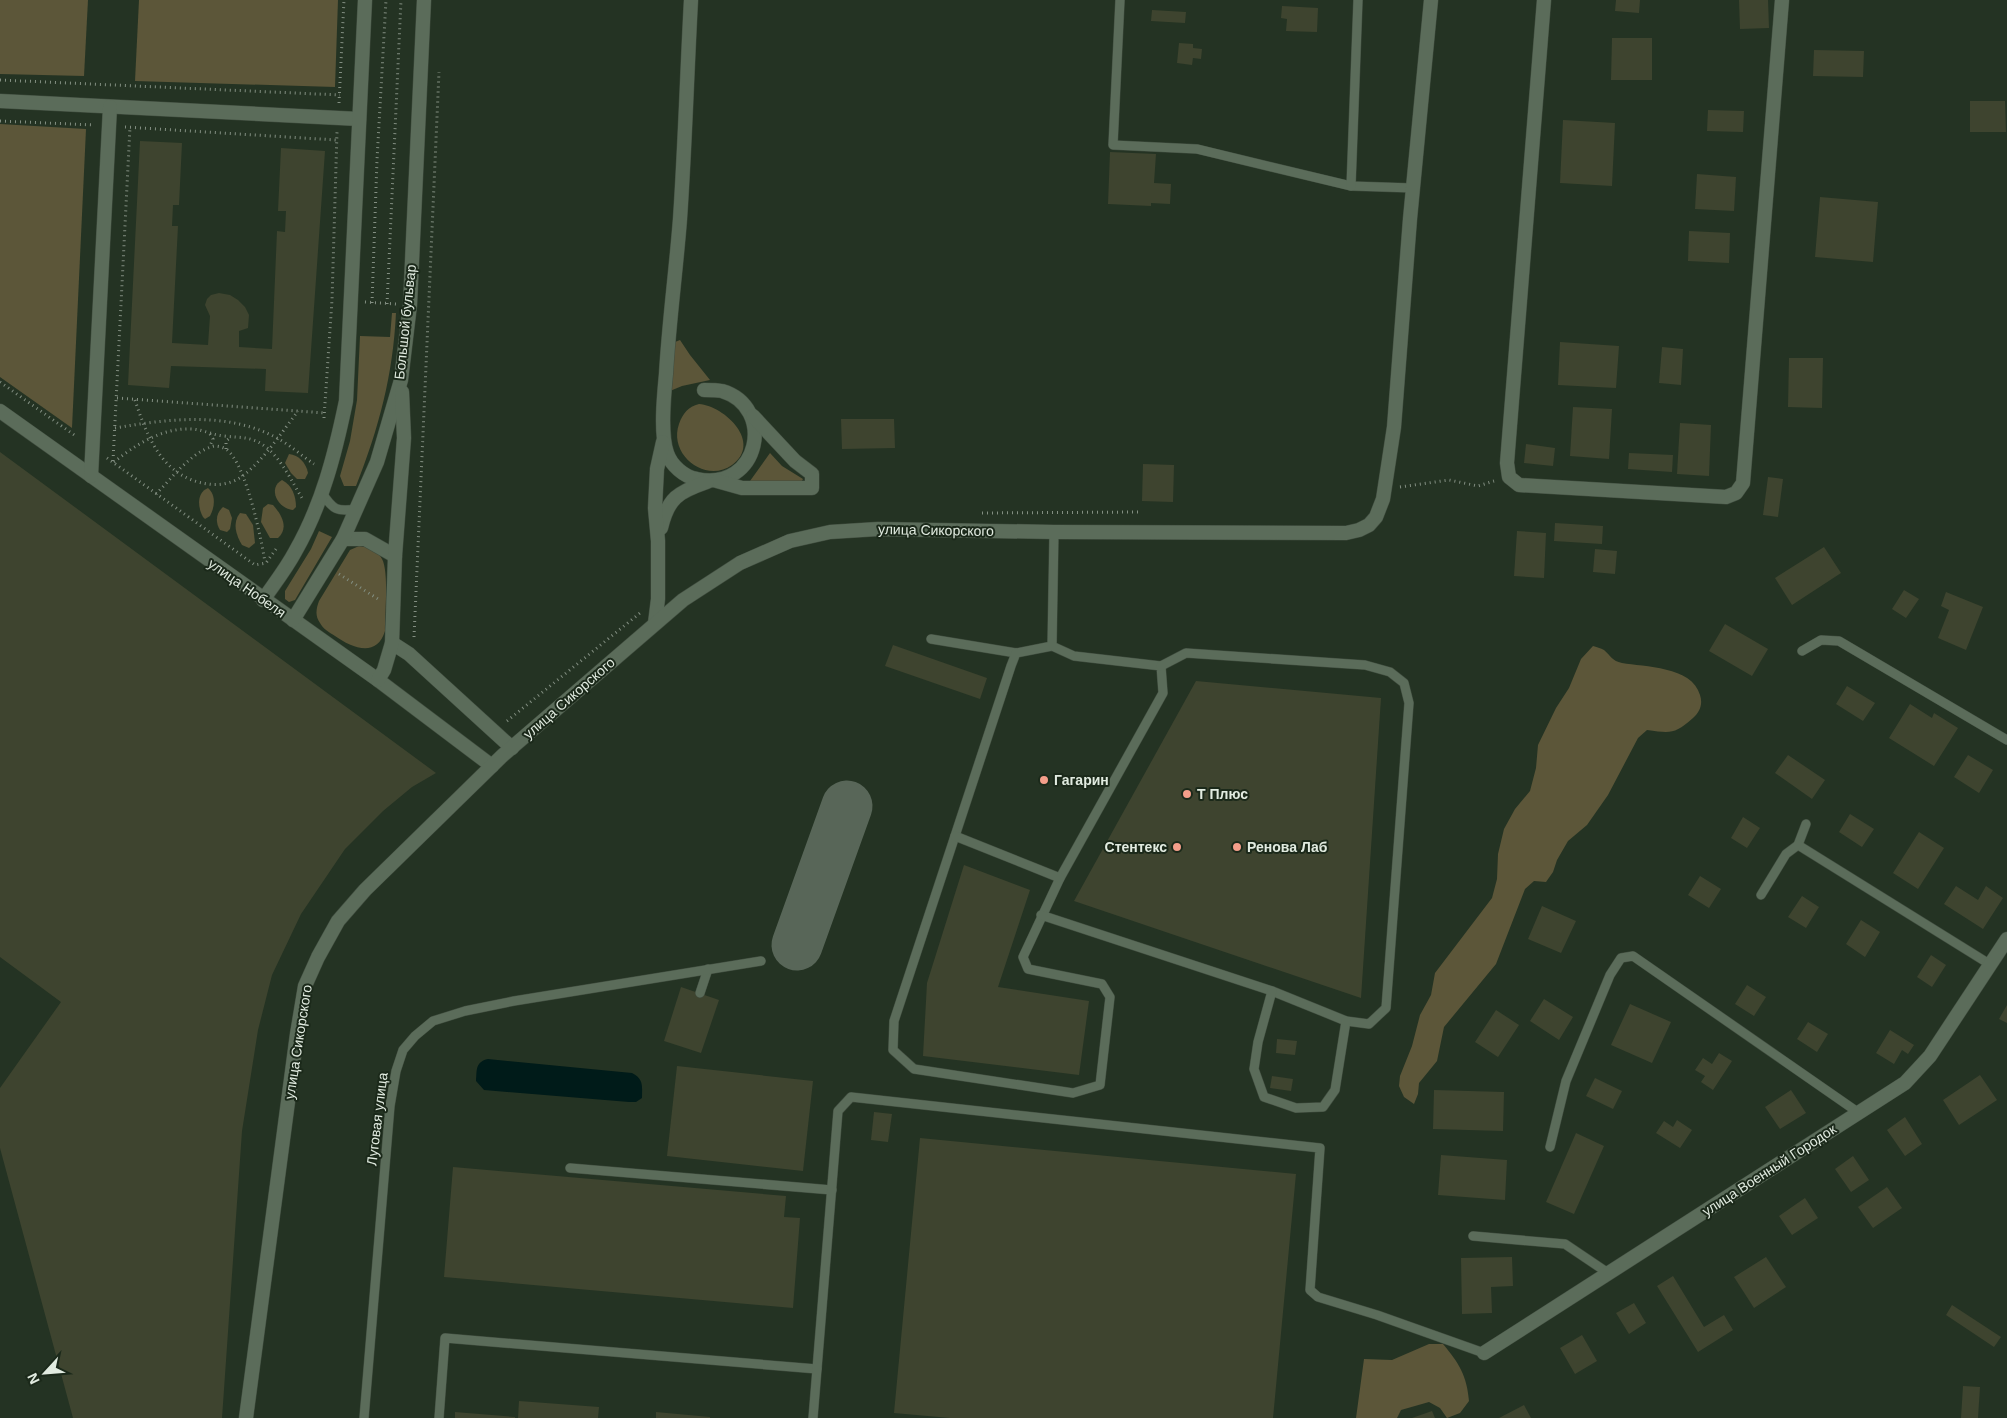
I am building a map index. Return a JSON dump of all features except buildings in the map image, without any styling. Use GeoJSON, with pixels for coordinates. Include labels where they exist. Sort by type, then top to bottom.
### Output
{"type":"FeatureCollection","features":[{"type":"Feature","properties":{"kind":"street"},"geometry":{"type":"LineString","coordinates":[[263,600],[297,548],[322,493],[337,444],[346,401],[365,0]]}},
{"type":"Feature","properties":{"kind":"street","name":"Большой бульвар"},"geometry":{"type":"LineString","coordinates":[[293,620],[344,538],[377,462],[401,380],[410,305],[424,0]]}},
{"type":"Feature","properties":{"kind":"street"},"geometry":{"type":"LineString","coordinates":[[655,623],[658,599],[658,541],[655,508],[657,469],[663,437],[668,344],[675,286],[691,0]]}},
{"type":"Feature","properties":{"kind":"street","name":"улица Сикорского"},"geometry":{"type":"LineString","coordinates":[[246,1418],[305,986],[338,921],[405,849],[492,766],[682,600],[740,563],[790,541],[830,532],[878,529],[1054,532],[1346,532],[1359,530],[1369,525],[1376,517],[1385,490],[1394,428],[1413,188],[1431,0]]}},
{"type":"Feature","properties":{"kind":"street"},"geometry":{"type":"LineString","coordinates":[[1544,0],[1507,463],[1509,477],[1519,485],[1726,497],[1736,493],[1743,483],[1782,0]]}},
{"type":"Feature","properties":{"kind":"street"},"geometry":{"type":"LineString","coordinates":[[0,101],[359,119]]}},
{"type":"Feature","properties":{"kind":"street"},"geometry":{"type":"LineString","coordinates":[[91,476],[110,107]]}},
{"type":"Feature","properties":{"kind":"street"},"geometry":{"type":"LineString","coordinates":[[378,680],[384,670],[392,643],[395,556],[404,438],[401,380]]}},
{"type":"Feature","properties":{"kind":"street"},"geometry":{"type":"LineString","coordinates":[[663,437],[667,454],[677,468],[691,478],[742,488],[812,488],[812,474],[795,461],[740,401],[723,392],[704,390]]}},
{"type":"Feature","properties":{"kind":"street","name":"улица Нобеля"},"geometry":{"type":"LineString","coordinates":[[0,411],[378,680],[492,766]]}},
{"type":"Feature","properties":{"kind":"street"},"geometry":{"type":"LineString","coordinates":[[658,541],[665,511],[673,499],[688,489],[734,475],[747,463],[754,447],[755,429],[749,412]]}},
{"type":"Feature","properties":{"kind":"street"},"geometry":{"type":"LineString","coordinates":[[344,538],[365,539],[395,556]]}},
{"type":"Feature","properties":{"kind":"street"},"geometry":{"type":"LineString","coordinates":[[392,643],[409,654],[512,748]]}},
{"type":"Feature","properties":{"kind":"street","name":"улица Военный Городок"},"geometry":{"type":"LineString","coordinates":[[1484,1353],[1905,1083],[1930,1056],[2007,939]]}},
{"type":"Feature","properties":{"kind":"lane"},"geometry":{"type":"LineString","coordinates":[[1120,0],[1113,145],[1197,149],[1351,186],[1413,188]]}},
{"type":"Feature","properties":{"kind":"lane"},"geometry":{"type":"LineString","coordinates":[[1351,186],[1358,0]]}},
{"type":"Feature","properties":{"kind":"lane"},"geometry":{"type":"LineString","coordinates":[[322,493],[330,506],[341,511],[356,509]]}},
{"type":"Feature","properties":{"kind":"lane"},"geometry":{"type":"LineString","coordinates":[[1052,646],[1054,532]]}},
{"type":"Feature","properties":{"kind":"lane"},"geometry":{"type":"LineString","coordinates":[[931,639],[1016,653],[1052,646],[1074,656],[1161,666],[1186,653],[1365,665],[1390,672],[1404,683],[1408,703],[1386,1008],[1370,1024],[1346,1021],[1272,991],[1041,916]]}},
{"type":"Feature","properties":{"kind":"lane"},"geometry":{"type":"LineString","coordinates":[[1802,651],[1821,640],[1840,641],[2007,740]]}},
{"type":"Feature","properties":{"kind":"lane"},"geometry":{"type":"LineString","coordinates":[[1016,653],[894,1020],[893,1050],[914,1069],[1072,1093],[1100,1085],[1110,996],[1102,984],[1028,969],[1023,957],[1060,878],[1163,693],[1161,666]]}},
{"type":"Feature","properties":{"kind":"lane"},"geometry":{"type":"LineString","coordinates":[[1761,895],[1786,854],[1798,845],[1806,824]]}},
{"type":"Feature","properties":{"kind":"lane"},"geometry":{"type":"LineString","coordinates":[[954,836],[1060,878]]}},
{"type":"Feature","properties":{"kind":"lane"},"geometry":{"type":"LineString","coordinates":[[1798,845],[1991,965]]}},
{"type":"Feature","properties":{"kind":"lane"},"geometry":{"type":"LineString","coordinates":[[1550,1147],[1566,1081],[1610,975],[1620,958],[1633,956],[1859,1113]]}},
{"type":"Feature","properties":{"kind":"lane","name":"Луговая улица"},"geometry":{"type":"LineString","coordinates":[[364,1418],[390,1106],[396,1071],[403,1050],[415,1036],[433,1022],[465,1010],[761,960]]}},
{"type":"Feature","properties":{"kind":"lane"},"geometry":{"type":"LineString","coordinates":[[700,993],[708,968]]}},
{"type":"Feature","properties":{"kind":"lane"},"geometry":{"type":"LineString","coordinates":[[1272,991],[1258,1042],[1254,1069],[1264,1097],[1296,1108],[1322,1107],[1335,1090],[1346,1021]]}},
{"type":"Feature","properties":{"kind":"lane"},"geometry":{"type":"LineString","coordinates":[[813,1418],[838,1111],[851,1098],[1320,1148],[1310,1290],[1318,1296],[1484,1353]]}},
{"type":"Feature","properties":{"kind":"lane"},"geometry":{"type":"LineString","coordinates":[[570,1168],[832,1190]]}},
{"type":"Feature","properties":{"kind":"lane"},"geometry":{"type":"LineString","coordinates":[[1473,1236],[1565,1244],[1608,1273]]}},
{"type":"Feature","properties":{"kind":"lane"},"geometry":{"type":"LineString","coordinates":[[439,1418],[446,1338],[817,1369]]}},
{"type":"Feature","properties":{"kind":"path"},"geometry":{"type":"LineString","coordinates":[[324,421],[332,300],[336,140],[339,117],[344,0]]}},
{"type":"Feature","properties":{"kind":"path"},"geometry":{"type":"LineString","coordinates":[[372,303],[377,160],[386,0]]}},
{"type":"Feature","properties":{"kind":"path"},"geometry":{"type":"LineString","coordinates":[[387,304],[401,0]]}},
{"type":"Feature","properties":{"kind":"path"},"geometry":{"type":"LineString","coordinates":[[409,654],[414,639],[439,69]]}},
{"type":"Feature","properties":{"kind":"path"},"geometry":{"type":"LineString","coordinates":[[0,80],[340,95]]}},
{"type":"Feature","properties":{"kind":"path"},"geometry":{"type":"LineString","coordinates":[[0,121],[336,140]]}},
{"type":"Feature","properties":{"kind":"path"},"geometry":{"type":"LineString","coordinates":[[113,462],[118,398],[130,128]]}},
{"type":"Feature","properties":{"kind":"path"},"geometry":{"type":"LineString","coordinates":[[332,300],[430,306]]}},
{"type":"Feature","properties":{"kind":"path"},"geometry":{"type":"LineString","coordinates":[[0,382],[255,565],[266,563],[284,540],[297,548]]}},
{"type":"Feature","properties":{"kind":"path"},"geometry":{"type":"LineString","coordinates":[[118,398],[324,413]]}},
{"type":"Feature","properties":{"kind":"path"},"geometry":{"type":"LineString","coordinates":[[135,400],[149,439],[166,463],[186,479],[213,485],[228,483],[242,476],[278,438],[298,411]]}},
{"type":"Feature","properties":{"kind":"path"},"geometry":{"type":"LineString","coordinates":[[115,428],[143,423],[182,420],[221,420],[247,425],[278,438],[315,465]]}},
{"type":"Feature","properties":{"kind":"path"},"geometry":{"type":"LineString","coordinates":[[113,462],[130,449],[149,439],[182,429],[253,439],[268,449],[284,469],[302,498]]}},
{"type":"Feature","properties":{"kind":"path"},"geometry":{"type":"LineString","coordinates":[[209,434],[212,439],[209,447]]}},
{"type":"Feature","properties":{"kind":"path"},"geometry":{"type":"LineString","coordinates":[[231,436],[226,441],[226,449],[236,462],[242,476],[261,536],[266,563]]}},
{"type":"Feature","properties":{"kind":"path"},"geometry":{"type":"LineString","coordinates":[[156,494],[194,457],[209,447],[214,446],[226,449]]}},
{"type":"Feature","properties":{"kind":"path"},"geometry":{"type":"LineString","coordinates":[[312,473],[317,456]]}},
{"type":"Feature","properties":{"kind":"path"},"geometry":{"type":"LineString","coordinates":[[1385,490],[1449,480],[1478,486],[1509,477]]}},
{"type":"Feature","properties":{"kind":"path"},"geometry":{"type":"LineString","coordinates":[[298,506],[306,490]]}},
{"type":"Feature","properties":{"kind":"path"},"geometry":{"type":"LineString","coordinates":[[976,512],[1139,512]]}},
{"type":"Feature","properties":{"kind":"path"},"geometry":{"type":"LineString","coordinates":[[327,566],[381,601],[415,606]]}},
{"type":"Feature","properties":{"kind":"path"},"geometry":{"type":"LineString","coordinates":[[494,731],[658,599]]}},
{"type":"Feature","properties":{"kind":"shaded area"},"geometry":{"type":"Polygon","coordinates":[[[0,0],[88,0],[84,76],[0,74],[0,0]]]}},
{"type":"Feature","properties":{"kind":"shaded area"},"geometry":{"type":"Polygon","coordinates":[[[139,0],[338,0],[335,87],[135,81],[139,0]]]}},
{"type":"Feature","properties":{"kind":"shaded area"},"geometry":{"type":"Polygon","coordinates":[[[0,124],[86,129],[72,428],[0,377],[0,124]]]}},
{"type":"Feature","properties":{"kind":"shaded area"},"geometry":{"type":"Polygon","coordinates":[[[392,313],[396,313],[392,358],[384,401],[372,443],[356,486],[344,486],[340,476],[350,441],[357,400],[360,336],[390,337],[392,313]]]}},
{"type":"Feature","properties":{"kind":"shaded area"},"geometry":{"type":"Polygon","coordinates":[[[680,340],[710,380],[682,386],[670,391],[675,342],[680,340]]]}},
{"type":"Feature","properties":{"kind":"shaded area"},"geometry":{"type":"Polygon","coordinates":[[[699,404],[709,406],[729,418],[737,427],[742,437],[744,446],[741,456],[732,465],[722,470],[711,471],[701,469],[684,456],[679,446],[677,435],[679,424],[689,409],[699,404]]]}},
{"type":"Feature","properties":{"kind":"shaded area"},"geometry":{"type":"Polygon","coordinates":[[[770,453],[782,466],[803,479],[799,486],[750,481],[770,453]]]}},
{"type":"Feature","properties":{"kind":"shaded area"},"geometry":{"type":"Polygon","coordinates":[[[289,454],[299,458],[306,466],[308,473],[305,479],[297,479],[291,473],[285,463],[289,454]]]}},
{"type":"Feature","properties":{"kind":"shaded area"},"geometry":{"type":"Polygon","coordinates":[[[282,480],[291,488],[294,495],[296,507],[293,510],[283,506],[276,498],[275,488],[282,480]]]}},
{"type":"Feature","properties":{"kind":"shaded area"},"geometry":{"type":"Polygon","coordinates":[[[208,488],[211,491],[214,505],[210,516],[205,519],[201,513],[199,501],[201,493],[208,488]]]}},
{"type":"Feature","properties":{"kind":"shaded area"},"geometry":{"type":"Polygon","coordinates":[[[268,504],[273,505],[283,522],[283,530],[278,538],[270,538],[261,522],[263,508],[268,504]]]}},
{"type":"Feature","properties":{"kind":"shaded area"},"geometry":{"type":"Polygon","coordinates":[[[223,507],[229,510],[232,518],[230,529],[227,532],[220,530],[217,524],[218,515],[223,507]]]}},
{"type":"Feature","properties":{"kind":"shaded area"},"geometry":{"type":"Polygon","coordinates":[[[240,513],[246,514],[253,525],[255,543],[249,548],[242,545],[238,537],[236,521],[240,513]]]}},
{"type":"Feature","properties":{"kind":"shaded area"},"geometry":{"type":"Polygon","coordinates":[[[319,531],[332,537],[295,600],[289,602],[285,599],[285,591],[311,549],[319,531]]]}},
{"type":"Feature","properties":{"kind":"shaded area"},"geometry":{"type":"Polygon","coordinates":[[[359,546],[369,548],[378,553],[382,559],[385,573],[385,631],[376,645],[370,648],[356,647],[328,632],[318,620],[317,615],[319,601],[350,550],[359,546]]]}},
{"type":"Feature","properties":{"kind":"shaded area"},"geometry":{"type":"Polygon","coordinates":[[[1593,646],[1604,650],[1614,660],[1619,662],[1654,667],[1678,673],[1688,678],[1695,685],[1700,695],[1700,708],[1693,718],[1672,732],[1647,730],[1638,738],[1608,795],[1587,825],[1568,841],[1546,882],[1534,881],[1525,889],[1496,964],[1444,1027],[1437,1061],[1419,1083],[1418,1094],[1414,1104],[1404,1097],[1399,1086],[1400,1076],[1412,1046],[1420,1015],[1431,995],[1435,973],[1492,898],[1497,879],[1498,854],[1504,829],[1515,809],[1530,791],[1536,768],[1538,745],[1556,708],[1569,688],[1581,659],[1593,646]]]}},
{"type":"Feature","properties":{"kind":"shaded area"},"geometry":{"type":"Polygon","coordinates":[[[1429,1344],[1443,1344],[1454,1357],[1461,1370],[1469,1401],[1460,1413],[1447,1418],[1440,1408],[1429,1402],[1401,1410],[1397,1418],[1356,1418],[1364,1359],[1392,1360],[1429,1344]]]}},
{"type":"Feature","properties":{"kind":"water"},"geometry":{"type":"Polygon","coordinates":[[[488,1059],[632,1073],[640,1080],[642,1098],[636,1102],[629,1102],[484,1090],[476,1081],[477,1070],[481,1062],[488,1059]]]}},
{"type":"Feature","properties":{"kind":"taxiway"},"geometry":{"type":"LineString","coordinates":[[797,945],[847,806]]}},
{"type":"Feature","properties":{"kind":"place","name":"Гагарин"},"geometry":{"type":"Point","coordinates":[1044,780]}},
{"type":"Feature","properties":{"kind":"place","name":"Т Плюс"},"geometry":{"type":"Point","coordinates":[1187,794]}},
{"type":"Feature","properties":{"kind":"place","name":"Стентекс"},"geometry":{"type":"Point","coordinates":[1177,847]}},
{"type":"Feature","properties":{"kind":"place","name":"Ренова Лаб"},"geometry":{"type":"Point","coordinates":[1237,847]}}]}
